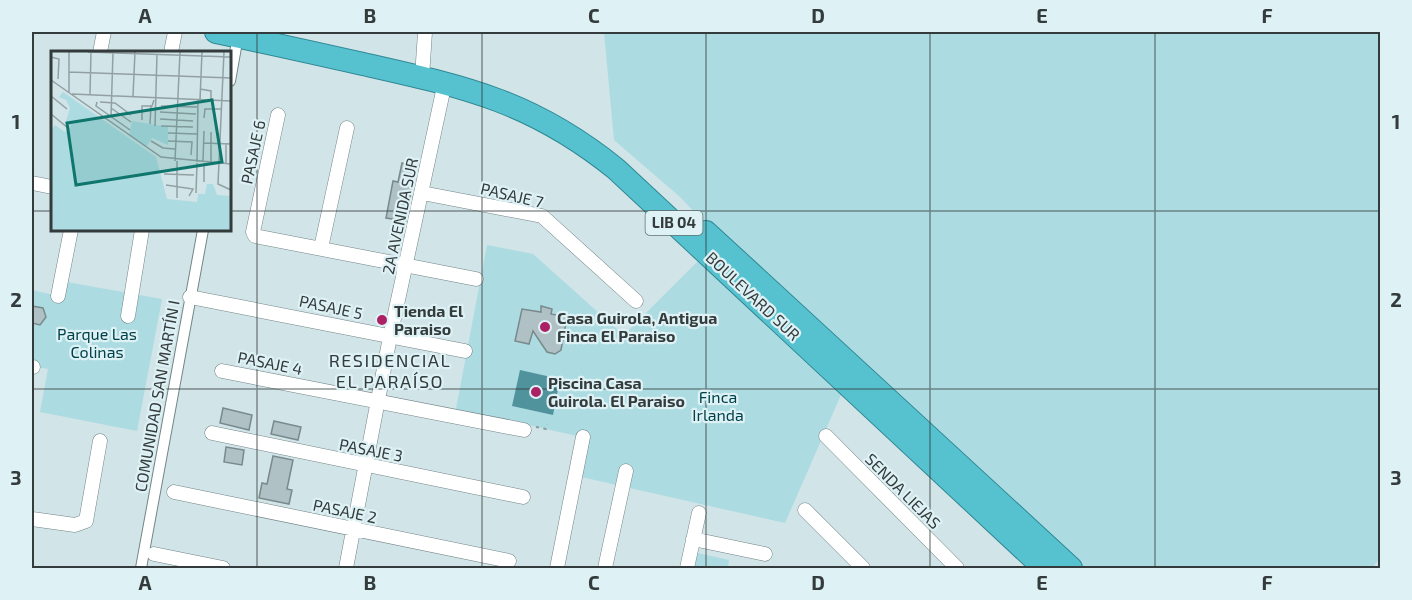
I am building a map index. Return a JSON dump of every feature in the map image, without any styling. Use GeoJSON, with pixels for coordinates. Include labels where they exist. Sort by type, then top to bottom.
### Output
{"type":"FeatureCollection","features":[{"type":"Feature","properties":{"kind":"highway","name":"BOULEVARD SUR"},"geometry":{"type":"LineString","coordinates":[[268,32],[422,70],[445,82],[485,94],[536,115],[573,136],[600,156],[1044,568]]}},
{"type":"Feature","properties":{"kind":"highway","name":"BOULEVARD SUR"},"geometry":{"type":"LineString","coordinates":[[227,34],[422,70],[474,76],[533,98],[578,123],[616,150],[1071,568]]}},
{"type":"Feature","properties":{"kind":"street"},"geometry":{"type":"LineString","coordinates":[[100,51],[104,32]]}},
{"type":"Feature","properties":{"kind":"street"},"geometry":{"type":"LineString","coordinates":[[171,51],[175,32]]}},
{"type":"Feature","properties":{"kind":"street"},"geometry":{"type":"LineString","coordinates":[[422,70],[424,32]]}},
{"type":"Feature","properties":{"kind":"street"},"geometry":{"type":"LineString","coordinates":[[227,34],[228,51]]}},
{"type":"Feature","properties":{"kind":"street","name":"2A AVENIDA SUR"},"geometry":{"type":"LineString","coordinates":[[346,568],[390,337],[445,82]]}},
{"type":"Feature","properties":{"kind":"street","name":"PASAJE 6"},"geometry":{"type":"LineString","coordinates":[[278,115],[254,234],[476,279]]}},
{"type":"Feature","properties":{"kind":"street"},"geometry":{"type":"LineString","coordinates":[[321,248],[347,128]]}},
{"type":"Feature","properties":{"kind":"street"},"geometry":{"type":"LineString","coordinates":[[32,183],[51,187]]}},
{"type":"Feature","properties":{"kind":"street","name":"PASAJE 7"},"geometry":{"type":"LineString","coordinates":[[422,193],[542,216],[636,301]]}},
{"type":"Feature","properties":{"kind":"street"},"geometry":{"type":"LineString","coordinates":[[58,296],[71,231]]}},
{"type":"Feature","properties":{"kind":"street"},"geometry":{"type":"LineString","coordinates":[[128,316],[142,231]]}},
{"type":"Feature","properties":{"kind":"street","name":"COMUNIDAD SAN MARTÍN I"},"geometry":{"type":"LineString","coordinates":[[141,568],[203,231]]}},
{"type":"Feature","properties":{"kind":"street","name":"PASAJE 5"},"geometry":{"type":"LineString","coordinates":[[190,297],[465,351]]}},
{"type":"Feature","properties":{"kind":"street","name":"PASAJE 4"},"geometry":{"type":"LineString","coordinates":[[222,370],[524,430]]}},
{"type":"Feature","properties":{"kind":"street","name":"PASAJE 3"},"geometry":{"type":"LineString","coordinates":[[212,434],[524,497]]}},
{"type":"Feature","properties":{"kind":"street","name":"SENDA LIEJAS"},"geometry":{"type":"LineString","coordinates":[[826,436],[957,568]]}},
{"type":"Feature","properties":{"kind":"street"},"geometry":{"type":"LineString","coordinates":[[557,568],[583,437]]}},
{"type":"Feature","properties":{"kind":"street"},"geometry":{"type":"LineString","coordinates":[[32,519],[75,525],[86,521],[100,441]]}},
{"type":"Feature","properties":{"kind":"street"},"geometry":{"type":"LineString","coordinates":[[605,568],[626,471]]}},
{"type":"Feature","properties":{"kind":"street","name":"PASAJE 2"},"geometry":{"type":"LineString","coordinates":[[174,492],[509,561]]}},
{"type":"Feature","properties":{"kind":"street"},"geometry":{"type":"LineString","coordinates":[[805,510],[863,568]]}},
{"type":"Feature","properties":{"kind":"street"},"geometry":{"type":"LineString","coordinates":[[687,568],[699,513]]}},
{"type":"Feature","properties":{"kind":"street"},"geometry":{"type":"LineString","coordinates":[[693,540],[765,554]]}},
{"type":"Feature","properties":{"kind":"street"},"geometry":{"type":"LineString","coordinates":[[154,554],[223,568]]}},
{"type":"Feature","properties":{"kind":"green space"},"geometry":{"type":"Polygon","coordinates":[[[604,32],[1380,32],[1380,559],[1374,565],[1376,568],[1082,568],[740,259],[679,196],[614,140],[604,32]]]}},
{"type":"Feature","properties":{"kind":"green space","name":"Finca Irlanda"},"geometry":{"type":"Polygon","coordinates":[[[487,245],[533,254],[628,339],[625,334],[700,259],[844,388],[785,523],[577,476],[586,438],[456,409],[487,245]]]}},
{"type":"Feature","properties":{"kind":"green space","name":"Parque Las Colinas"},"geometry":{"type":"Polygon","coordinates":[[[61,281],[162,299],[137,431],[40,412],[48,369],[32,366],[32,290],[58,296],[61,281]]]}},
{"type":"Feature","properties":{"kind":"green space"},"geometry":{"type":"Polygon","coordinates":[[[693,552],[729,560],[728,568],[689,568],[693,552]]]}},
{"type":"Feature","properties":{"kind":"shaded area","name":"Piscina Casa Guirola. El Paraiso"},"geometry":{"type":"Polygon","coordinates":[[[520,370],[560,379],[553,415],[512,406],[520,370]]]}},
{"type":"Feature","properties":{"kind":"building"},"geometry":{"type":"Polygon","coordinates":[[[402,163],[415,166],[406,221],[386,218],[393,181],[398,182],[402,163]]]}},
{"type":"Feature","properties":{"kind":"building"},"geometry":{"type":"Polygon","coordinates":[[[32,306],[43,308],[46,317],[40,325],[32,323],[32,306]]]}},
{"type":"Feature","properties":{"kind":"building","name":"Casa Guirola, Antigua Finca El Paraiso"},"geometry":{"type":"Polygon","coordinates":[[[541,306],[552,309],[551,314],[567,317],[561,350],[555,354],[547,352],[533,331],[529,344],[515,341],[522,309],[541,312],[541,306]]]}},
{"type":"Feature","properties":{"kind":"building"},"geometry":{"type":"Polygon","coordinates":[[[223,408],[252,415],[249,430],[220,423],[223,408]]]}},
{"type":"Feature","properties":{"kind":"building"},"geometry":{"type":"Polygon","coordinates":[[[274,421],[301,427],[298,440],[271,434],[274,421]]]}},
{"type":"Feature","properties":{"kind":"building"},"geometry":{"type":"Polygon","coordinates":[[[226,447],[244,450],[242,465],[224,462],[226,447]]]}},
{"type":"Feature","properties":{"kind":"building"},"geometry":{"type":"Polygon","coordinates":[[[273,456],[293,460],[287,489],[292,490],[289,504],[259,498],[262,483],[267,484],[273,456]]]}},
{"type":"Feature","properties":{"kind":"place","name":"Tienda El Paraiso"},"geometry":{"type":"Point","coordinates":[382,320]}},
{"type":"Feature","properties":{"kind":"place","name":"Casa Guirola, Antigua Finca El Paraiso"},"geometry":{"type":"Point","coordinates":[545,327]}},
{"type":"Feature","properties":{"kind":"place","name":"Piscina Casa Guirola. El Paraiso"},"geometry":{"type":"Point","coordinates":[536,392]}},
{"type":"Feature","properties":{"kind":"district","name":"RESIDENCIAL EL PARAÍSO"},"geometry":{"type":"Point","coordinates":[390,371]}}]}
